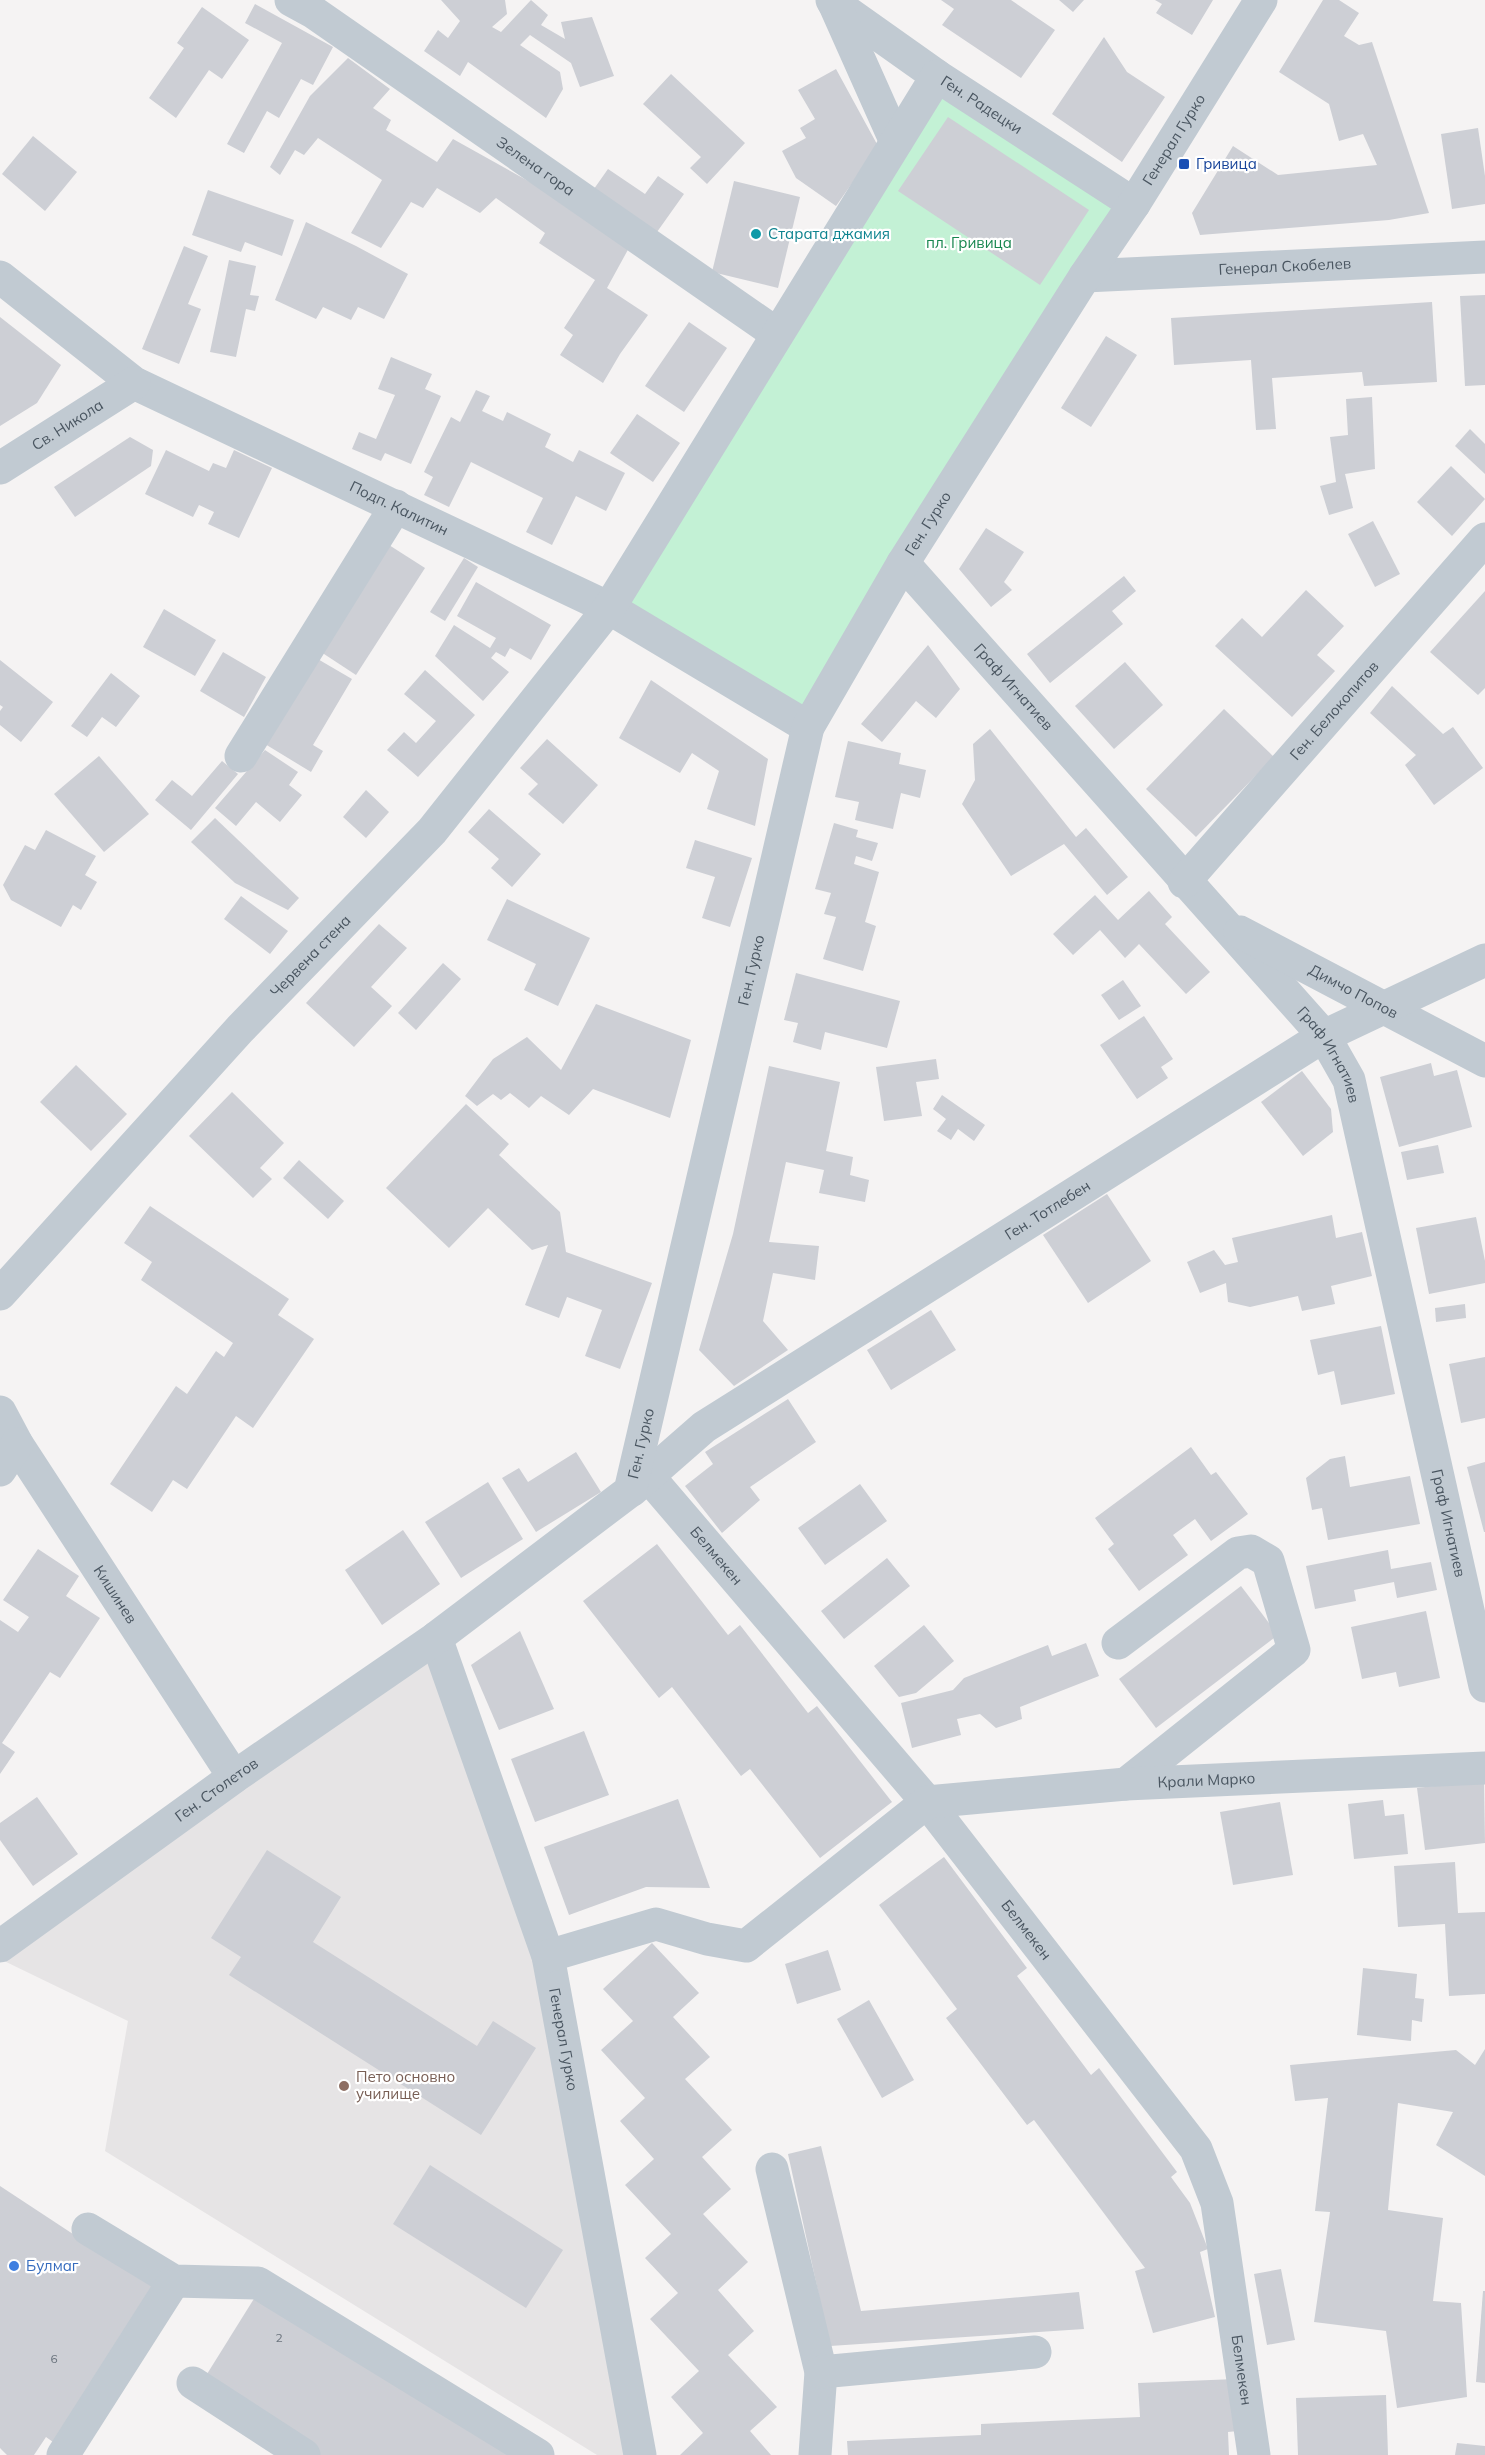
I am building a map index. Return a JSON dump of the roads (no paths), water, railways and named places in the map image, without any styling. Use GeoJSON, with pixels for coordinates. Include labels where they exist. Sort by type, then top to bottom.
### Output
{"type":"FeatureCollection","features":[{"type":"Feature","properties":{"kind":"street","name":"Зелена гора"},"geometry":{"type":"LineString","coordinates":[[291,0],[313,12],[777,334]]}},
{"type":"Feature","properties":{"kind":"street","name":"Генерал Гурко"},"geometry":{"type":"LineString","coordinates":[[1085,276],[1134,204],[1261,0]]}},
{"type":"Feature","properties":{"kind":"street","name":"Ген. Радецки"},"geometry":{"type":"LineString","coordinates":[[833,2],[937,76],[1134,204]]}},
{"type":"Feature","properties":{"kind":"street"},"geometry":{"type":"LineString","coordinates":[[833,2],[896,142]]}},
{"type":"Feature","properties":{"kind":"street","name":"Червена стена"},"geometry":{"type":"LineString","coordinates":[[0,1294],[240,1029],[432,831],[609,608],[937,76]]}},
{"type":"Feature","properties":{"kind":"street","name":"Генерал Скобелев"},"geometry":{"type":"LineString","coordinates":[[1085,276],[1485,257]]}},
{"type":"Feature","properties":{"kind":"street","name":"Ген. Гурко"},"geometry":{"type":"LineString","coordinates":[[436,1638],[639,1484],[808,727],[903,563],[1085,276]]}},
{"type":"Feature","properties":{"kind":"street","name":"Подп. Калитин"},"geometry":{"type":"LineString","coordinates":[[0,277],[134,383],[609,608],[808,727]]}},
{"type":"Feature","properties":{"kind":"street","name":"Св. Никола"},"geometry":{"type":"LineString","coordinates":[[0,468],[134,383]]}},
{"type":"Feature","properties":{"kind":"street"},"geometry":{"type":"LineString","coordinates":[[241,756],[396,506]]}},
{"type":"Feature","properties":{"kind":"street","name":"Ген. Белокопитов"},"geometry":{"type":"LineString","coordinates":[[1184,882],[1485,538]]}},
{"type":"Feature","properties":{"kind":"street","name":"Граф Игнатиев"},"geometry":{"type":"LineString","coordinates":[[903,563],[1184,882],[1324,1036],[1349,1080],[1485,1686]]}},
{"type":"Feature","properties":{"kind":"street","name":"Димчо Попов"},"geometry":{"type":"LineString","coordinates":[[1222,922],[1485,1061]]}},
{"type":"Feature","properties":{"kind":"street","name":"Ген. Тотлебен"},"geometry":{"type":"LineString","coordinates":[[639,1484],[704,1427],[1324,1036],[1485,960]]}},
{"type":"Feature","properties":{"kind":"street","name":"Кишинев"},"geometry":{"type":"LineString","coordinates":[[0,1412],[9,1457],[234,1777]]}},
{"type":"Feature","properties":{"kind":"street","name":"Белмекен"},"geometry":{"type":"LineString","coordinates":[[639,1484],[927,1802],[1196,2149],[1217,2203],[1254,2455]]}},
{"type":"Feature","properties":{"kind":"street"},"geometry":{"type":"LineString","coordinates":[[1118,1643],[1238,1553],[1251,1551],[1268,1561],[1294,1650],[1126,1784]]}},
{"type":"Feature","properties":{"kind":"street","name":"Генерал Гурко"},"geometry":{"type":"LineString","coordinates":[[436,1638],[548,1956],[640,2455]]}},
{"type":"Feature","properties":{"kind":"street","name":"Ген. Столетов"},"geometry":{"type":"LineString","coordinates":[[0,1946],[234,1777],[436,1638]]}},
{"type":"Feature","properties":{"kind":"street","name":"Крали Марко"},"geometry":{"type":"LineString","coordinates":[[927,1802],[1126,1784],[1485,1768]]}},
{"type":"Feature","properties":{"kind":"street"},"geometry":{"type":"LineString","coordinates":[[548,1956],[656,1924],[707,1939],[746,1946],[927,1802]]}},
{"type":"Feature","properties":{"kind":"street"},"geometry":{"type":"LineString","coordinates":[[772,2169],[821,2372],[815,2455]]}},
{"type":"Feature","properties":{"kind":"street"},"geometry":{"type":"LineString","coordinates":[[88,2229],[174,2281],[258,2283],[538,2455]]}},
{"type":"Feature","properties":{"kind":"street"},"geometry":{"type":"LineString","coordinates":[[63,2455],[174,2281]]}},
{"type":"Feature","properties":{"kind":"street"},"geometry":{"type":"LineString","coordinates":[[821,2372],[1035,2352]]}},
{"type":"Feature","properties":{"kind":"street"},"geometry":{"type":"LineString","coordinates":[[193,2383],[304,2455]]}},
{"type":"Feature","properties":{"kind":"place","name":"Гривица"},"geometry":{"type":"Point","coordinates":[1184,164]}},
{"type":"Feature","properties":{"kind":"place","name":"Старата джамия"},"geometry":{"type":"Point","coordinates":[756,234]}},
{"type":"Feature","properties":{"kind":"place","name":"Пето основно училище"},"geometry":{"type":"Point","coordinates":[344,2086]}},
{"type":"Feature","properties":{"kind":"place","name":"Булмаг"},"geometry":{"type":"Point","coordinates":[14,2266]}},
{"type":"Feature","properties":{"kind":"park label","name":"пл. Гривица"},"geometry":{"type":"Point","coordinates":[969,243]}}]}
